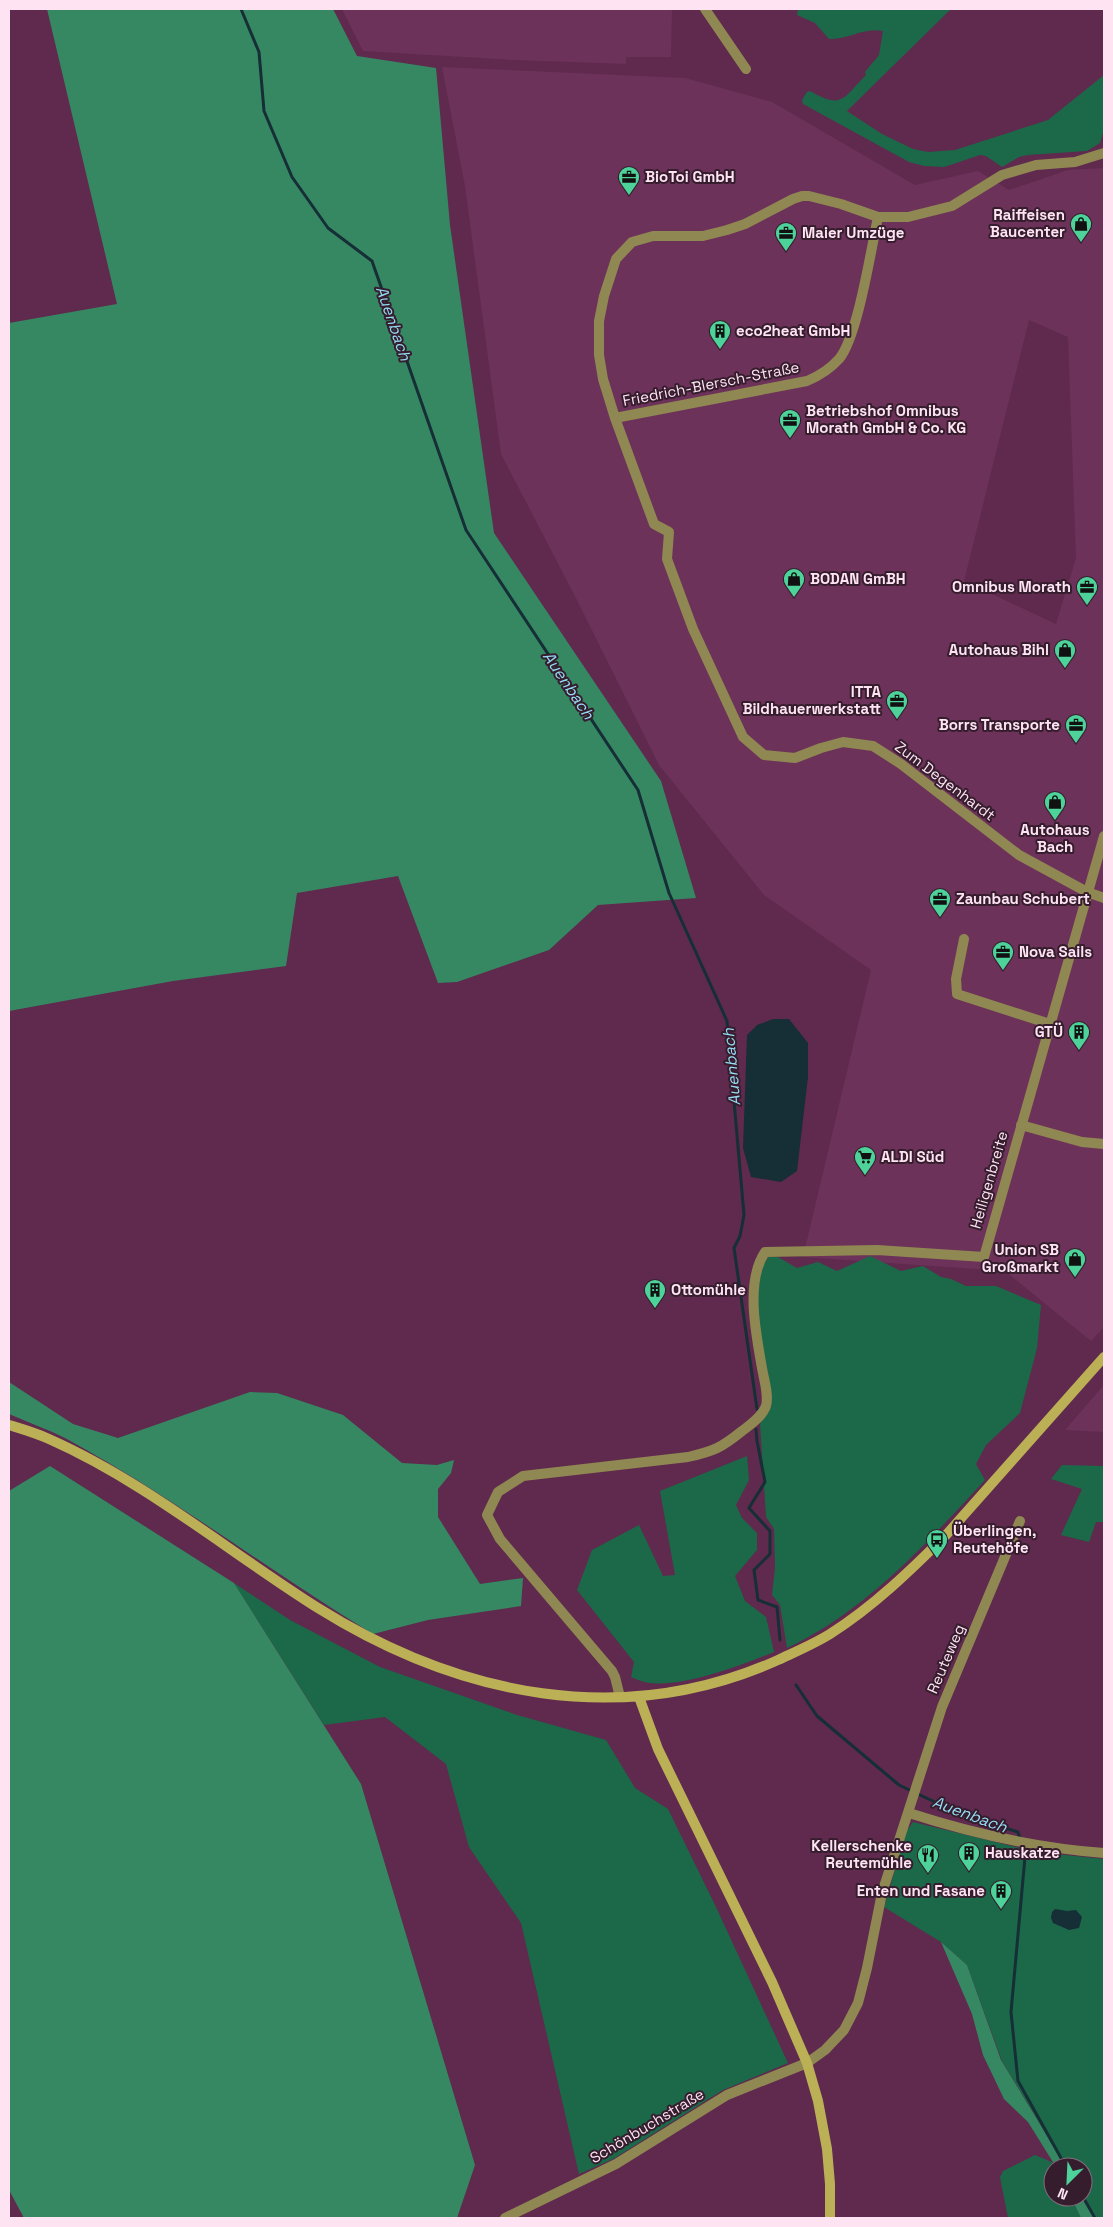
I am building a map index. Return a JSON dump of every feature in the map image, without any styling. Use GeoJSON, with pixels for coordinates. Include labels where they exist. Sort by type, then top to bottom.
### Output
{"type":"FeatureCollection","features":[{"type":"Feature","properties":{"kind":"main road"},"geometry":{"type":"LineString","coordinates":[[9,1425],[48,1438],[92,1461],[147,1494],[320,1608],[403,1652],[451,1672],[500,1686],[566,1697],[639,1697],[683,1691],[750,1672],[829,1634],[864,1610],[922,1559],[947,1534],[1104,1357]]}},
{"type":"Feature","properties":{"kind":"main road"},"geometry":{"type":"LineString","coordinates":[[639,1697],[658,1749],[772,1982],[807,2063],[818,2101],[827,2149],[830,2218]]}},
{"type":"Feature","properties":{"kind":"street"},"geometry":{"type":"LineString","coordinates":[[705,9],[746,69]]}},
{"type":"Feature","properties":{"kind":"street","name":"Friedrich-Blersch-Straße"},"geometry":{"type":"LineString","coordinates":[[669,532],[654,524],[615,418],[598,355],[599,329],[604,296],[616,258],[625,247],[639,239],[653,236],[703,236],[728,230],[802,196],[841,204],[878,217],[908,217],[924,214],[952,206],[1002,175],[1036,165],[1075,162],[1104,153]]}},
{"type":"Feature","properties":{"kind":"street","name":"Friedrich-Blersch-Straße"},"geometry":{"type":"LineString","coordinates":[[615,418],[807,381],[824,372],[839,359],[848,340],[862,289],[878,217]]}},
{"type":"Feature","properties":{"kind":"street","name":"Zum Degenhardt"},"geometry":{"type":"LineString","coordinates":[[669,532],[667,559],[693,629],[743,737],[764,755],[795,758],[843,742],[873,746],[901,764],[1019,855],[1087,892],[1104,898]]}},
{"type":"Feature","properties":{"kind":"street","name":"Heiligenbreite"},"geometry":{"type":"LineString","coordinates":[[620,1697],[616,1677],[612,1671],[500,1539],[487,1516],[498,1492],[523,1476],[688,1457],[714,1452],[761,1415],[766,1406],[766,1390],[758,1341],[754,1290],[756,1270],[765,1252],[877,1250],[984,1257],[1104,836]]}},
{"type":"Feature","properties":{"kind":"street"},"geometry":{"type":"LineString","coordinates":[[964,939],[956,979],[957,994],[1050,1024]]}},
{"type":"Feature","properties":{"kind":"street","name":"Heiligenbreite"},"geometry":{"type":"LineString","coordinates":[[1021,1125],[1082,1142],[1104,1144]]}},
{"type":"Feature","properties":{"kind":"street","name":"Reuteweg"},"geometry":{"type":"LineString","coordinates":[[807,2063],[826,2050],[844,2030],[858,2003],[882,1893],[918,1787],[942,1707],[1020,1520]]}},
{"type":"Feature","properties":{"kind":"street"},"geometry":{"type":"LineString","coordinates":[[909,1813],[963,1830],[1012,1842],[1038,1847],[1104,1854]]}},
{"type":"Feature","properties":{"kind":"street","name":"Schönbuchstraße"},"geometry":{"type":"LineString","coordinates":[[505,2218],[616,2164],[727,2095],[807,2063]]}},
{"type":"Feature","properties":{"kind":"shaded area"},"geometry":{"type":"Polygon","coordinates":[[[342,9],[672,9],[671,57],[626,57],[626,64],[513,60],[363,51],[342,9]]]}},
{"type":"Feature","properties":{"kind":"shaded area"},"geometry":{"type":"Polygon","coordinates":[[[442,67],[685,78],[772,102],[915,185],[978,171],[1009,190],[1068,170],[1104,168],[1104,1327],[1091,1341],[1005,1271],[803,1257],[871,970],[764,895],[659,765],[577,600],[501,454],[465,186],[442,67]],[[1029,320],[964,581],[1056,624],[1076,558],[1068,337],[1029,320]]]}},
{"type":"Feature","properties":{"kind":"shaded area"},"geometry":{"type":"Polygon","coordinates":[[[1103,1386],[1104,1432],[1065,1430],[1103,1386]]]}},
{"type":"Feature","properties":{"kind":"green space"},"geometry":{"type":"Polygon","coordinates":[[[47,9],[333,9],[357,56],[436,68],[450,225],[494,533],[661,781],[696,898],[598,905],[549,950],[457,982],[438,983],[398,876],[297,893],[286,966],[173,981],[9,1011],[9,323],[117,304],[47,9]]]}},
{"type":"Feature","properties":{"kind":"green space"},"geometry":{"type":"Polygon","coordinates":[[[798,9],[951,9],[847,111],[882,134],[913,149],[928,152],[955,150],[1048,120],[1104,75],[1104,129],[1100,143],[1087,151],[1019,157],[1002,167],[986,156],[980,155],[944,167],[924,166],[909,162],[803,104],[802,100],[807,92],[810,91],[829,100],[842,99],[847,95],[866,75],[865,72],[879,55],[883,31],[869,31],[829,39],[815,23],[797,15],[798,9]]]}},
{"type":"Feature","properties":{"kind":"green space"},"geometry":{"type":"Polygon","coordinates":[[[870,1256],[901,1271],[923,1266],[941,1277],[951,1279],[966,1286],[996,1286],[1041,1305],[1037,1348],[1020,1413],[986,1445],[976,1464],[985,1480],[941,1528],[894,1574],[843,1615],[816,1633],[787,1648],[780,1605],[772,1595],[775,1568],[774,1529],[766,1517],[760,1424],[771,1406],[760,1340],[757,1291],[759,1273],[768,1257],[778,1257],[797,1268],[818,1262],[837,1271],[870,1256]]]}},
{"type":"Feature","properties":{"kind":"green space"},"geometry":{"type":"Polygon","coordinates":[[[9,1382],[73,1424],[118,1438],[250,1392],[277,1393],[343,1415],[402,1463],[437,1465],[454,1460],[451,1473],[438,1489],[438,1517],[480,1584],[523,1578],[521,1606],[428,1620],[373,1634],[105,1460],[65,1438],[9,1414],[9,1382]]]}},
{"type":"Feature","properties":{"kind":"green space"},"geometry":{"type":"Polygon","coordinates":[[[747,1456],[749,1480],[736,1505],[742,1518],[757,1533],[757,1550],[735,1576],[745,1601],[766,1617],[774,1652],[729,1669],[679,1682],[649,1683],[631,1677],[634,1662],[577,1590],[592,1550],[639,1525],[663,1576],[675,1575],[660,1491],[747,1456]]]}},
{"type":"Feature","properties":{"kind":"green space"},"geometry":{"type":"Polygon","coordinates":[[[1062,1465],[1104,1466],[1104,1522],[1096,1522],[1089,1542],[1061,1535],[1082,1489],[1051,1479],[1062,1465]]]}},
{"type":"Feature","properties":{"kind":"green space"},"geometry":{"type":"Polygon","coordinates":[[[50,1466],[234,1583],[361,1784],[475,2165],[457,2218],[24,2218],[9,2190],[9,1491],[50,1466]]]}},
{"type":"Feature","properties":{"kind":"green space"},"geometry":{"type":"Polygon","coordinates":[[[234,1583],[290,1620],[380,1667],[517,1715],[606,1740],[635,1788],[668,1809],[716,1907],[788,2063],[723,2090],[613,2159],[579,2174],[521,1923],[469,1847],[446,1764],[385,1717],[324,1725],[234,1583]]]}},
{"type":"Feature","properties":{"kind":"green space"},"geometry":{"type":"Polygon","coordinates":[[[913,1822],[1036,1852],[1104,1859],[1104,2218],[1097,2218],[1090,2207],[1093,2207],[1093,2157],[1060,2157],[1002,2061],[967,1965],[941,1942],[884,1907],[906,1832],[913,1822]]]}},
{"type":"Feature","properties":{"kind":"green space"},"geometry":{"type":"Polygon","coordinates":[[[941,1942],[967,1965],[1001,2060],[1060,2157],[1050,2157],[1028,2122],[1004,2099],[983,2055],[972,2014],[941,1942]]]}},
{"type":"Feature","properties":{"kind":"green space"},"geometry":{"type":"Polygon","coordinates":[[[1035,2155],[1043,2158],[1043,2207],[1076,2207],[1081,2218],[1008,2218],[1000,2177],[1003,2171],[1035,2155]]]}},
{"type":"Feature","properties":{"kind":"green space"},"geometry":{"type":"Polygon","coordinates":[[[1076,2207],[1090,2207],[1097,2218],[1081,2218],[1076,2207]]]}},
{"type":"Feature","properties":{"kind":"water"},"geometry":{"type":"Polygon","coordinates":[[[773,1019],[789,1019],[808,1043],[808,1077],[797,1171],[781,1182],[751,1177],[743,1148],[747,1035],[757,1025],[773,1019]]]}},
{"type":"Feature","properties":{"kind":"water"},"geometry":{"type":"Polygon","coordinates":[[[1055,1909],[1076,1910],[1082,1917],[1079,1928],[1069,1930],[1053,1923],[1051,1918],[1052,1912],[1055,1909]]]}},
{"type":"Feature","properties":{"kind":"waterway","name":"Auenbach"},"geometry":{"type":"LineString","coordinates":[[241,9],[259,52],[264,111],[292,177],[328,228],[372,261],[466,530],[638,790],[669,893],[727,1021],[744,1215],[740,1236],[734,1248],[757,1409]]}},
{"type":"Feature","properties":{"kind":"waterway","name":"Auenbach"},"geometry":{"type":"LineString","coordinates":[[756,1429],[765,1482],[749,1508],[770,1531],[770,1554],[754,1570],[758,1600],[777,1607],[780,1640]]}},
{"type":"Feature","properties":{"kind":"waterway","name":"Auenbach"},"geometry":{"type":"LineString","coordinates":[[796,1685],[817,1716],[899,1785],[956,1812],[1018,1832],[1025,1857],[1011,2012],[1018,2081],[1060,2157]]}},
{"type":"Feature","properties":{"kind":"waterway","name":"Auenbach"},"geometry":{"type":"LineString","coordinates":[[1089,2207],[1095,2218]]}},
{"type":"Feature","properties":{"kind":"place","name":"BioToi GmbH"},"geometry":{"type":"Point","coordinates":[629,196]}},
{"type":"Feature","properties":{"kind":"place","name":"Raiffeisen Baucenter"},"geometry":{"type":"Point","coordinates":[1081,243]}},
{"type":"Feature","properties":{"kind":"place","name":"Maier Umzüge"},"geometry":{"type":"Point","coordinates":[786,252]}},
{"type":"Feature","properties":{"kind":"place","name":"eco2heat GmbH"},"geometry":{"type":"Point","coordinates":[720,350]}},
{"type":"Feature","properties":{"kind":"place","name":"Betriebshof Omnibus Morath GmbH & Co. KG"},"geometry":{"type":"Point","coordinates":[790,439]}},
{"type":"Feature","properties":{"kind":"place","name":"BODAN GmBH"},"geometry":{"type":"Point","coordinates":[794,598]}},
{"type":"Feature","properties":{"kind":"place","name":"Omnibus Morath"},"geometry":{"type":"Point","coordinates":[1087,606]}},
{"type":"Feature","properties":{"kind":"place","name":"Autohaus Bihl"},"geometry":{"type":"Point","coordinates":[1065,669]}},
{"type":"Feature","properties":{"kind":"place","name":"ITTA Bildhauerwerkstatt"},"geometry":{"type":"Point","coordinates":[897,720]}},
{"type":"Feature","properties":{"kind":"place","name":"Borrs Transporte"},"geometry":{"type":"Point","coordinates":[1076,744]}},
{"type":"Feature","properties":{"kind":"place","name":"Autohaus Bach"},"geometry":{"type":"Point","coordinates":[1055,821]}},
{"type":"Feature","properties":{"kind":"place","name":"Zaunbau Schubert"},"geometry":{"type":"Point","coordinates":[940,918]}},
{"type":"Feature","properties":{"kind":"place","name":"Nova Sails"},"geometry":{"type":"Point","coordinates":[1003,971]}},
{"type":"Feature","properties":{"kind":"place","name":"GTÜ"},"geometry":{"type":"Point","coordinates":[1079,1051]}},
{"type":"Feature","properties":{"kind":"place","name":"ALDI Süd"},"geometry":{"type":"Point","coordinates":[865,1176]}},
{"type":"Feature","properties":{"kind":"place","name":"Union SB Großmarkt"},"geometry":{"type":"Point","coordinates":[1075,1278]}},
{"type":"Feature","properties":{"kind":"place","name":"Ottomühle"},"geometry":{"type":"Point","coordinates":[655,1309]}},
{"type":"Feature","properties":{"kind":"place","name":"Überlingen, Reutehöfe"},"geometry":{"type":"Point","coordinates":[937,1559]}},
{"type":"Feature","properties":{"kind":"place","name":"Hauskatze"},"geometry":{"type":"Point","coordinates":[969,1872]}},
{"type":"Feature","properties":{"kind":"place","name":"Kellerschenke Reutemühle"},"geometry":{"type":"Point","coordinates":[928,1874]}},
{"type":"Feature","properties":{"kind":"place","name":"Enten und Fasane"},"geometry":{"type":"Point","coordinates":[1001,1910]}}]}
